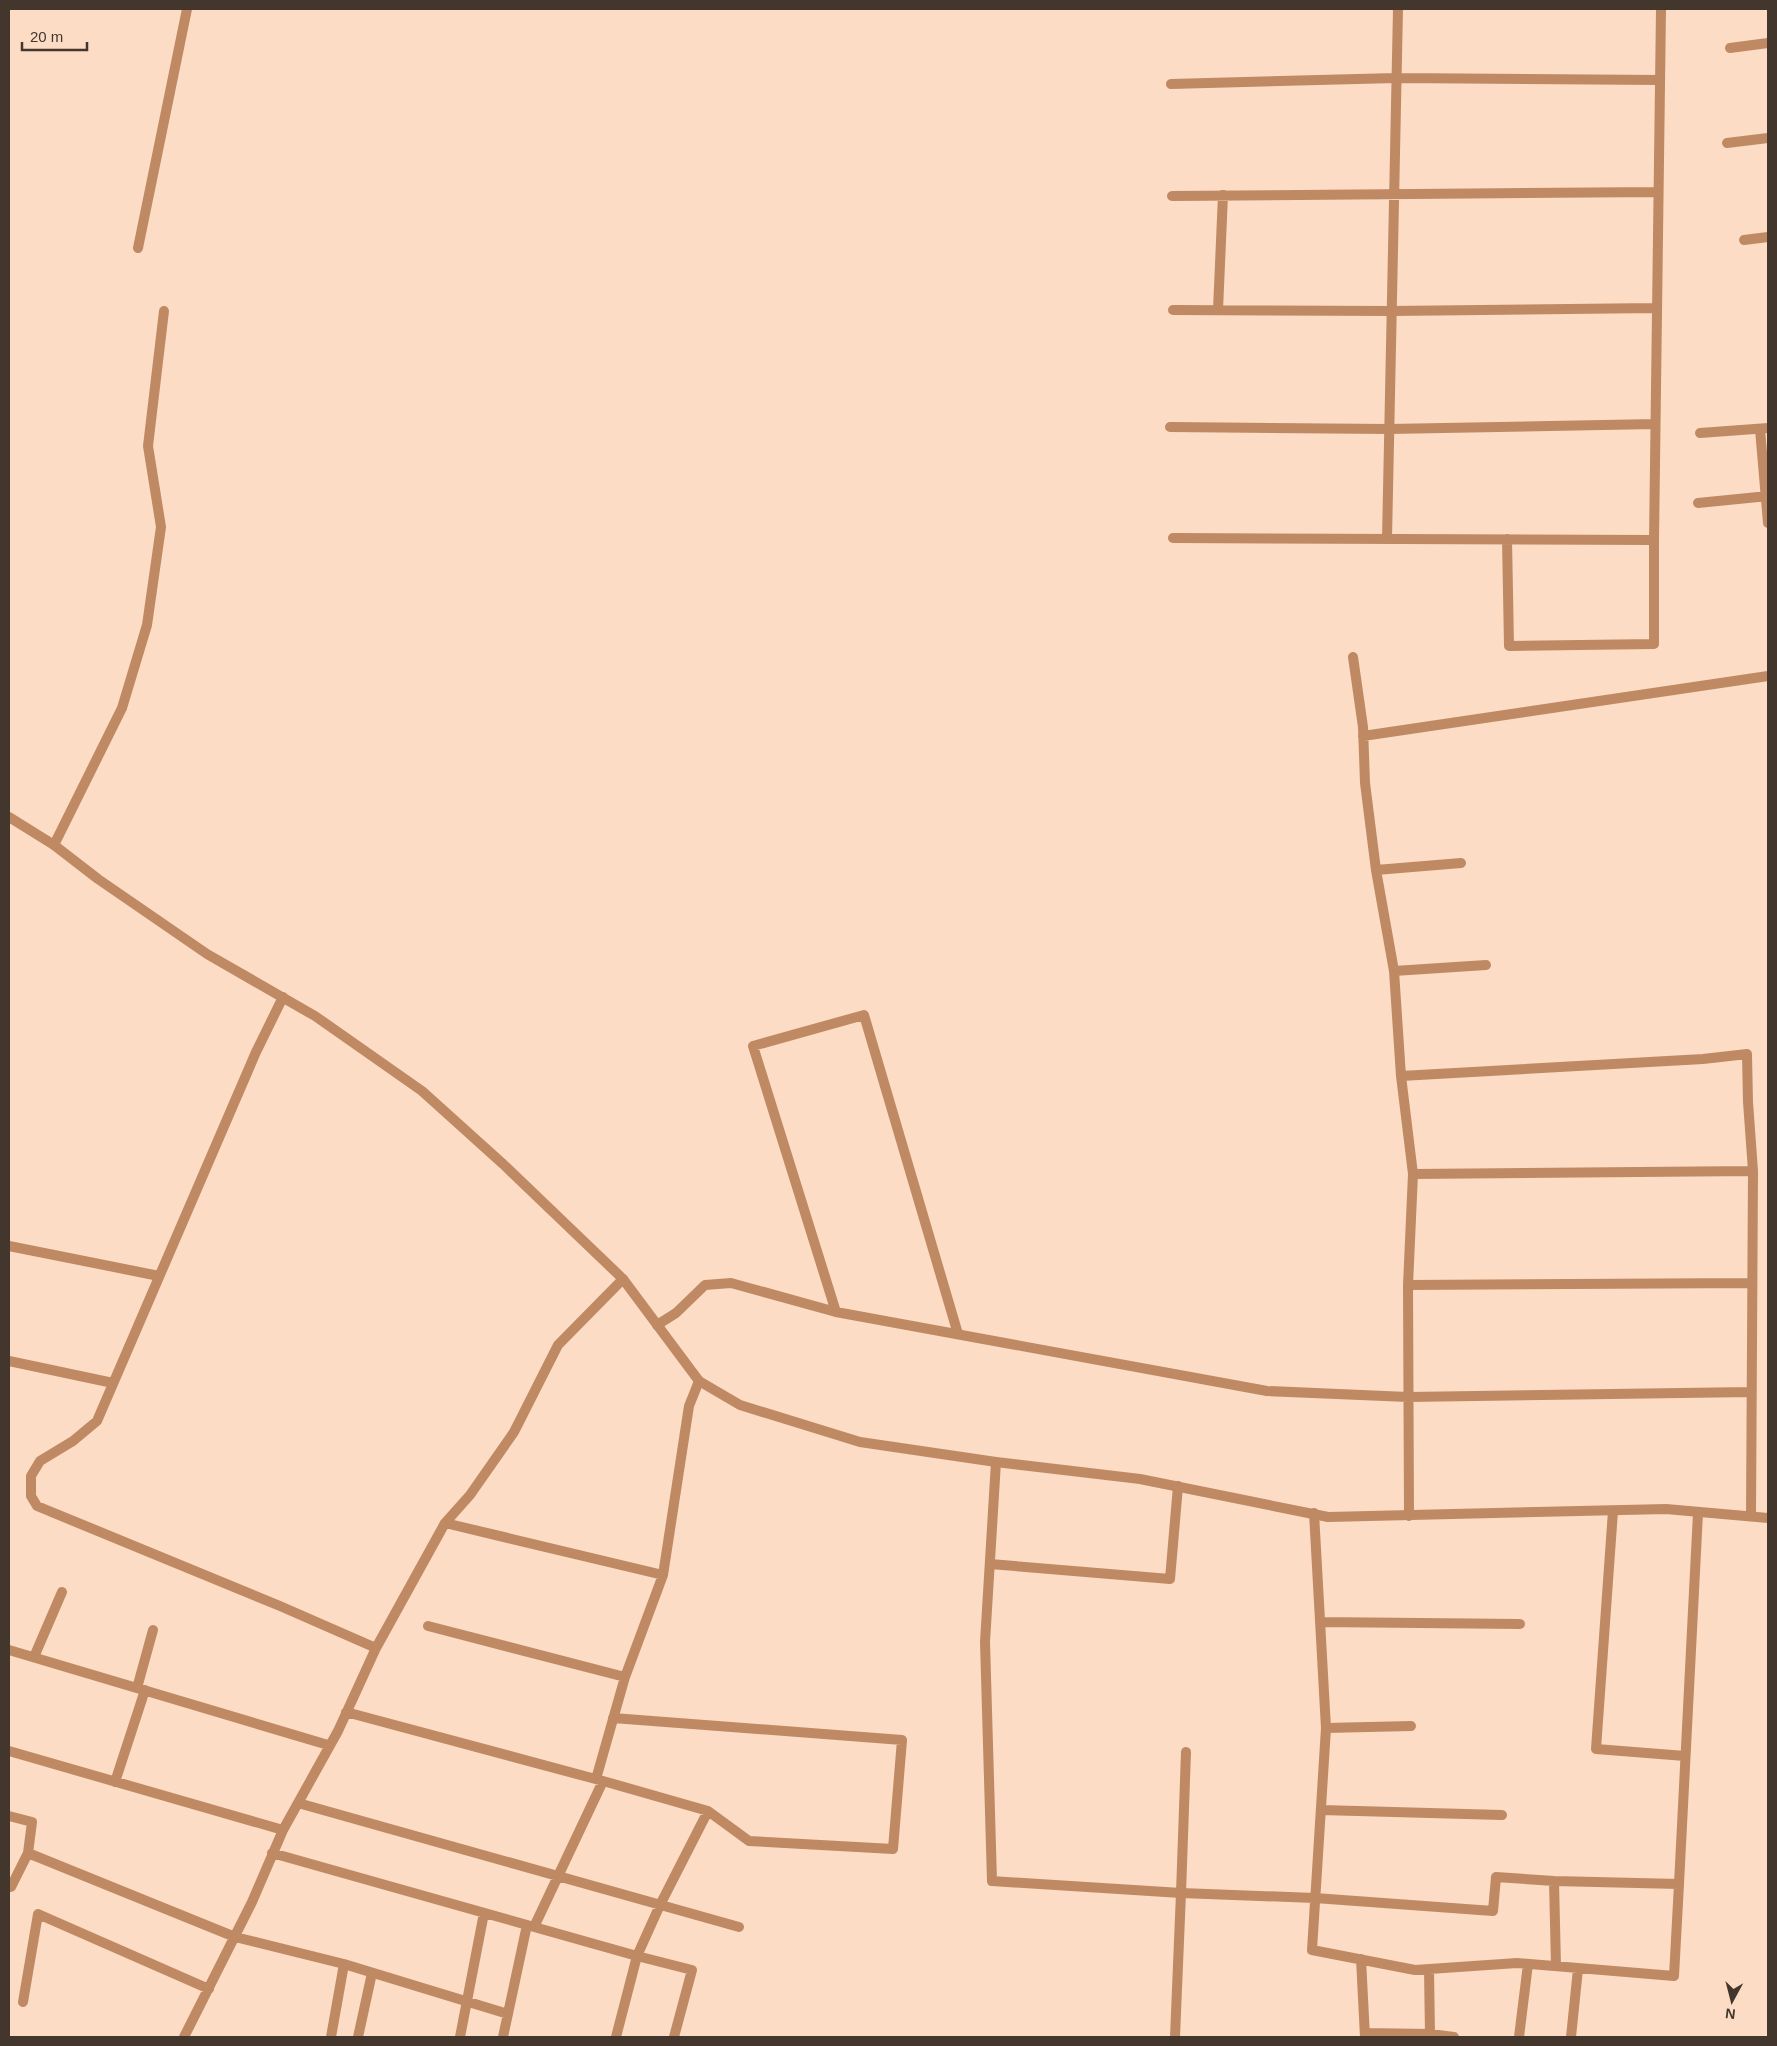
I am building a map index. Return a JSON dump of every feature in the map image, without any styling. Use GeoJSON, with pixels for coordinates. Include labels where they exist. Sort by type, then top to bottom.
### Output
{"type":"FeatureCollection","features":[{"type":"Feature","properties":{"kind":"street"},"geometry":{"type":"LineString","coordinates":[[138,248],[187,9]]}},
{"type":"Feature","properties":{"kind":"street"},"geometry":{"type":"LineString","coordinates":[[1387,539],[1398,9]]}},
{"type":"Feature","properties":{"kind":"street"},"geometry":{"type":"LineString","coordinates":[[1507,540],[1509,646],[1654,644],[1656,308],[1661,9]]}},
{"type":"Feature","properties":{"kind":"street"},"geometry":{"type":"LineString","coordinates":[[1730,48],[1768,43]]}},
{"type":"Feature","properties":{"kind":"street"},"geometry":{"type":"LineString","coordinates":[[1171,84],[1396,78],[1660,80]]}},
{"type":"Feature","properties":{"kind":"street"},"geometry":{"type":"LineString","coordinates":[[1727,143],[1768,138]]}},
{"type":"Feature","properties":{"kind":"street"},"geometry":{"type":"LineString","coordinates":[[1172,196],[1658,192]]}},
{"type":"Feature","properties":{"kind":"street"},"geometry":{"type":"LineString","coordinates":[[1218,310],[1223,195]]}},
{"type":"Feature","properties":{"kind":"street"},"geometry":{"type":"LineString","coordinates":[[1744,240],[1768,237]]}},
{"type":"Feature","properties":{"kind":"street"},"geometry":{"type":"LineString","coordinates":[[1173,310],[1392,311],[1656,308]]}},
{"type":"Feature","properties":{"kind":"street"},"geometry":{"type":"LineString","coordinates":[[54,845],[122,708],[148,625],[161,527],[148,446],[164,312]]}},
{"type":"Feature","properties":{"kind":"street"},"geometry":{"type":"LineString","coordinates":[[1170,427],[1390,429],[1655,424]]}},
{"type":"Feature","properties":{"kind":"street"},"geometry":{"type":"LineString","coordinates":[[1700,433],[1764,429],[1768,524]]}},
{"type":"Feature","properties":{"kind":"street"},"geometry":{"type":"LineString","coordinates":[[1698,503],[1766,497]]}},
{"type":"Feature","properties":{"kind":"street"},"geometry":{"type":"LineString","coordinates":[[1173,538],[1654,540]]}},
{"type":"Feature","properties":{"kind":"street"},"geometry":{"type":"LineString","coordinates":[[1353,657],[1363,736],[1365,783],[1376,870],[1394,971],[1401,1076],[1413,1174],[1408,1285],[1409,1516]]}},
{"type":"Feature","properties":{"kind":"street"},"geometry":{"type":"LineString","coordinates":[[1363,736],[1768,676]]}},
{"type":"Feature","properties":{"kind":"street"},"geometry":{"type":"LineString","coordinates":[[9,817],[54,845],[98,879],[207,954],[315,1016],[422,1091],[504,1164],[623,1279],[699,1381],[740,1405],[860,1442],[996,1462],[1140,1479],[1328,1517],[1666,1509],[1768,1518]]}},
{"type":"Feature","properties":{"kind":"street"},"geometry":{"type":"LineString","coordinates":[[1376,870],[1461,863]]}},
{"type":"Feature","properties":{"kind":"street"},"geometry":{"type":"LineString","coordinates":[[1394,971],[1486,965]]}},
{"type":"Feature","properties":{"kind":"street"},"geometry":{"type":"LineString","coordinates":[[283,998],[256,1052],[97,1421],[72,1441],[40,1461],[31,1476],[31,1496],[34,1503],[376,1648]]}},
{"type":"Feature","properties":{"kind":"street"},"geometry":{"type":"LineString","coordinates":[[836,1312],[753,1046],[864,1015],[958,1334]]}},
{"type":"Feature","properties":{"kind":"street"},"geometry":{"type":"LineString","coordinates":[[1401,1076],[1693,1059],[1747,1054],[1753,1171],[1751,1516]]}},
{"type":"Feature","properties":{"kind":"street"},"geometry":{"type":"LineString","coordinates":[[1413,1174],[1753,1171]]}},
{"type":"Feature","properties":{"kind":"street"},"geometry":{"type":"LineString","coordinates":[[9,1246],[159,1276]]}},
{"type":"Feature","properties":{"kind":"street"},"geometry":{"type":"LineString","coordinates":[[184,2037],[235,1937],[283,1830],[328,1745],[338,1731],[376,1648],[445,1523],[470,1495],[514,1432],[558,1346],[623,1279]]}},
{"type":"Feature","properties":{"kind":"street"},"geometry":{"type":"LineString","coordinates":[[1408,1285],[1752,1282]]}},
{"type":"Feature","properties":{"kind":"street"},"geometry":{"type":"LineString","coordinates":[[657,1325],[676,1313],[705,1284],[732,1283],[836,1312],[1267,1390],[1408,1397],[1752,1392]]}},
{"type":"Feature","properties":{"kind":"street"},"geometry":{"type":"LineString","coordinates":[[9,1361],[113,1383]]}},
{"type":"Feature","properties":{"kind":"street"},"geometry":{"type":"LineString","coordinates":[[503,2037],[531,1926],[558,1877],[600,1780],[613,1718],[625,1677],[663,1574],[689,1406],[699,1381]]}},
{"type":"Feature","properties":{"kind":"street"},"geometry":{"type":"LineString","coordinates":[[996,1462],[985,1642],[992,1880],[1181,1893],[1315,1898],[1493,1911],[1496,1877],[1554,1881],[1679,1884]]}},
{"type":"Feature","properties":{"kind":"street"},"geometry":{"type":"LineString","coordinates":[[990,1564],[1170,1580],[1178,1486]]}},
{"type":"Feature","properties":{"kind":"street"},"geometry":{"type":"LineString","coordinates":[[1613,1511],[1596,1749],[1685,1756]]}},
{"type":"Feature","properties":{"kind":"street"},"geometry":{"type":"LineString","coordinates":[[1314,1513],[1326,1728],[1312,1950],[1415,1970],[1517,1963],[1674,1976],[1698,1513]]}},
{"type":"Feature","properties":{"kind":"street"},"geometry":{"type":"LineString","coordinates":[[445,1523],[663,1574]]}},
{"type":"Feature","properties":{"kind":"street"},"geometry":{"type":"LineString","coordinates":[[34,1657],[62,1592]]}},
{"type":"Feature","properties":{"kind":"street"},"geometry":{"type":"LineString","coordinates":[[1320,1622],[1520,1624]]}},
{"type":"Feature","properties":{"kind":"street"},"geometry":{"type":"LineString","coordinates":[[428,1626],[625,1677]]}},
{"type":"Feature","properties":{"kind":"street"},"geometry":{"type":"LineString","coordinates":[[115,1782],[141,1689],[153,1630]]}},
{"type":"Feature","properties":{"kind":"street"},"geometry":{"type":"LineString","coordinates":[[9,1650],[328,1745]]}},
{"type":"Feature","properties":{"kind":"street"},"geometry":{"type":"LineString","coordinates":[[346,1712],[708,1811],[749,1841],[893,1849],[902,1740],[613,1718]]}},
{"type":"Feature","properties":{"kind":"street"},"geometry":{"type":"LineString","coordinates":[[1326,1728],[1411,1726]]}},
{"type":"Feature","properties":{"kind":"street"},"geometry":{"type":"LineString","coordinates":[[9,1751],[283,1830]]}},
{"type":"Feature","properties":{"kind":"street"},"geometry":{"type":"LineString","coordinates":[[1174,2037],[1186,1752]]}},
{"type":"Feature","properties":{"kind":"street"},"geometry":{"type":"LineString","coordinates":[[298,1803],[739,1927]]}},
{"type":"Feature","properties":{"kind":"street"},"geometry":{"type":"LineString","coordinates":[[1321,1810],[1502,1815]]}},
{"type":"Feature","properties":{"kind":"street"},"geometry":{"type":"LineString","coordinates":[[616,2037],[637,1956],[660,1905],[708,1811]]}},
{"type":"Feature","properties":{"kind":"street"},"geometry":{"type":"LineString","coordinates":[[9,1816],[32,1822],[28,1853],[11,1887],[9,1887]]}},
{"type":"Feature","properties":{"kind":"street"},"geometry":{"type":"LineString","coordinates":[[28,1853],[235,1937],[344,1964],[508,2014]]}},
{"type":"Feature","properties":{"kind":"street"},"geometry":{"type":"LineString","coordinates":[[272,1854],[692,1970],[674,2037]]}},
{"type":"Feature","properties":{"kind":"street"},"geometry":{"type":"LineString","coordinates":[[1554,1881],[1556,1966]]}},
{"type":"Feature","properties":{"kind":"street"},"geometry":{"type":"LineString","coordinates":[[460,2037],[484,1913]]}},
{"type":"Feature","properties":{"kind":"street"},"geometry":{"type":"LineString","coordinates":[[23,2002],[38,1914],[209,1989]]}},
{"type":"Feature","properties":{"kind":"street"},"geometry":{"type":"LineString","coordinates":[[1361,1959],[1365,2035],[1430,2034],[1454,2037]]}},
{"type":"Feature","properties":{"kind":"street"},"geometry":{"type":"LineString","coordinates":[[331,2037],[344,1964]]}},
{"type":"Feature","properties":{"kind":"street"},"geometry":{"type":"LineString","coordinates":[[1519,2037],[1528,1964]]}},
{"type":"Feature","properties":{"kind":"street"},"geometry":{"type":"LineString","coordinates":[[1429,1969],[1430,2034]]}},
{"type":"Feature","properties":{"kind":"street"},"geometry":{"type":"LineString","coordinates":[[1571,2037],[1578,1969]]}},
{"type":"Feature","properties":{"kind":"street"},"geometry":{"type":"LineString","coordinates":[[358,2037],[372,1973]]}}]}
